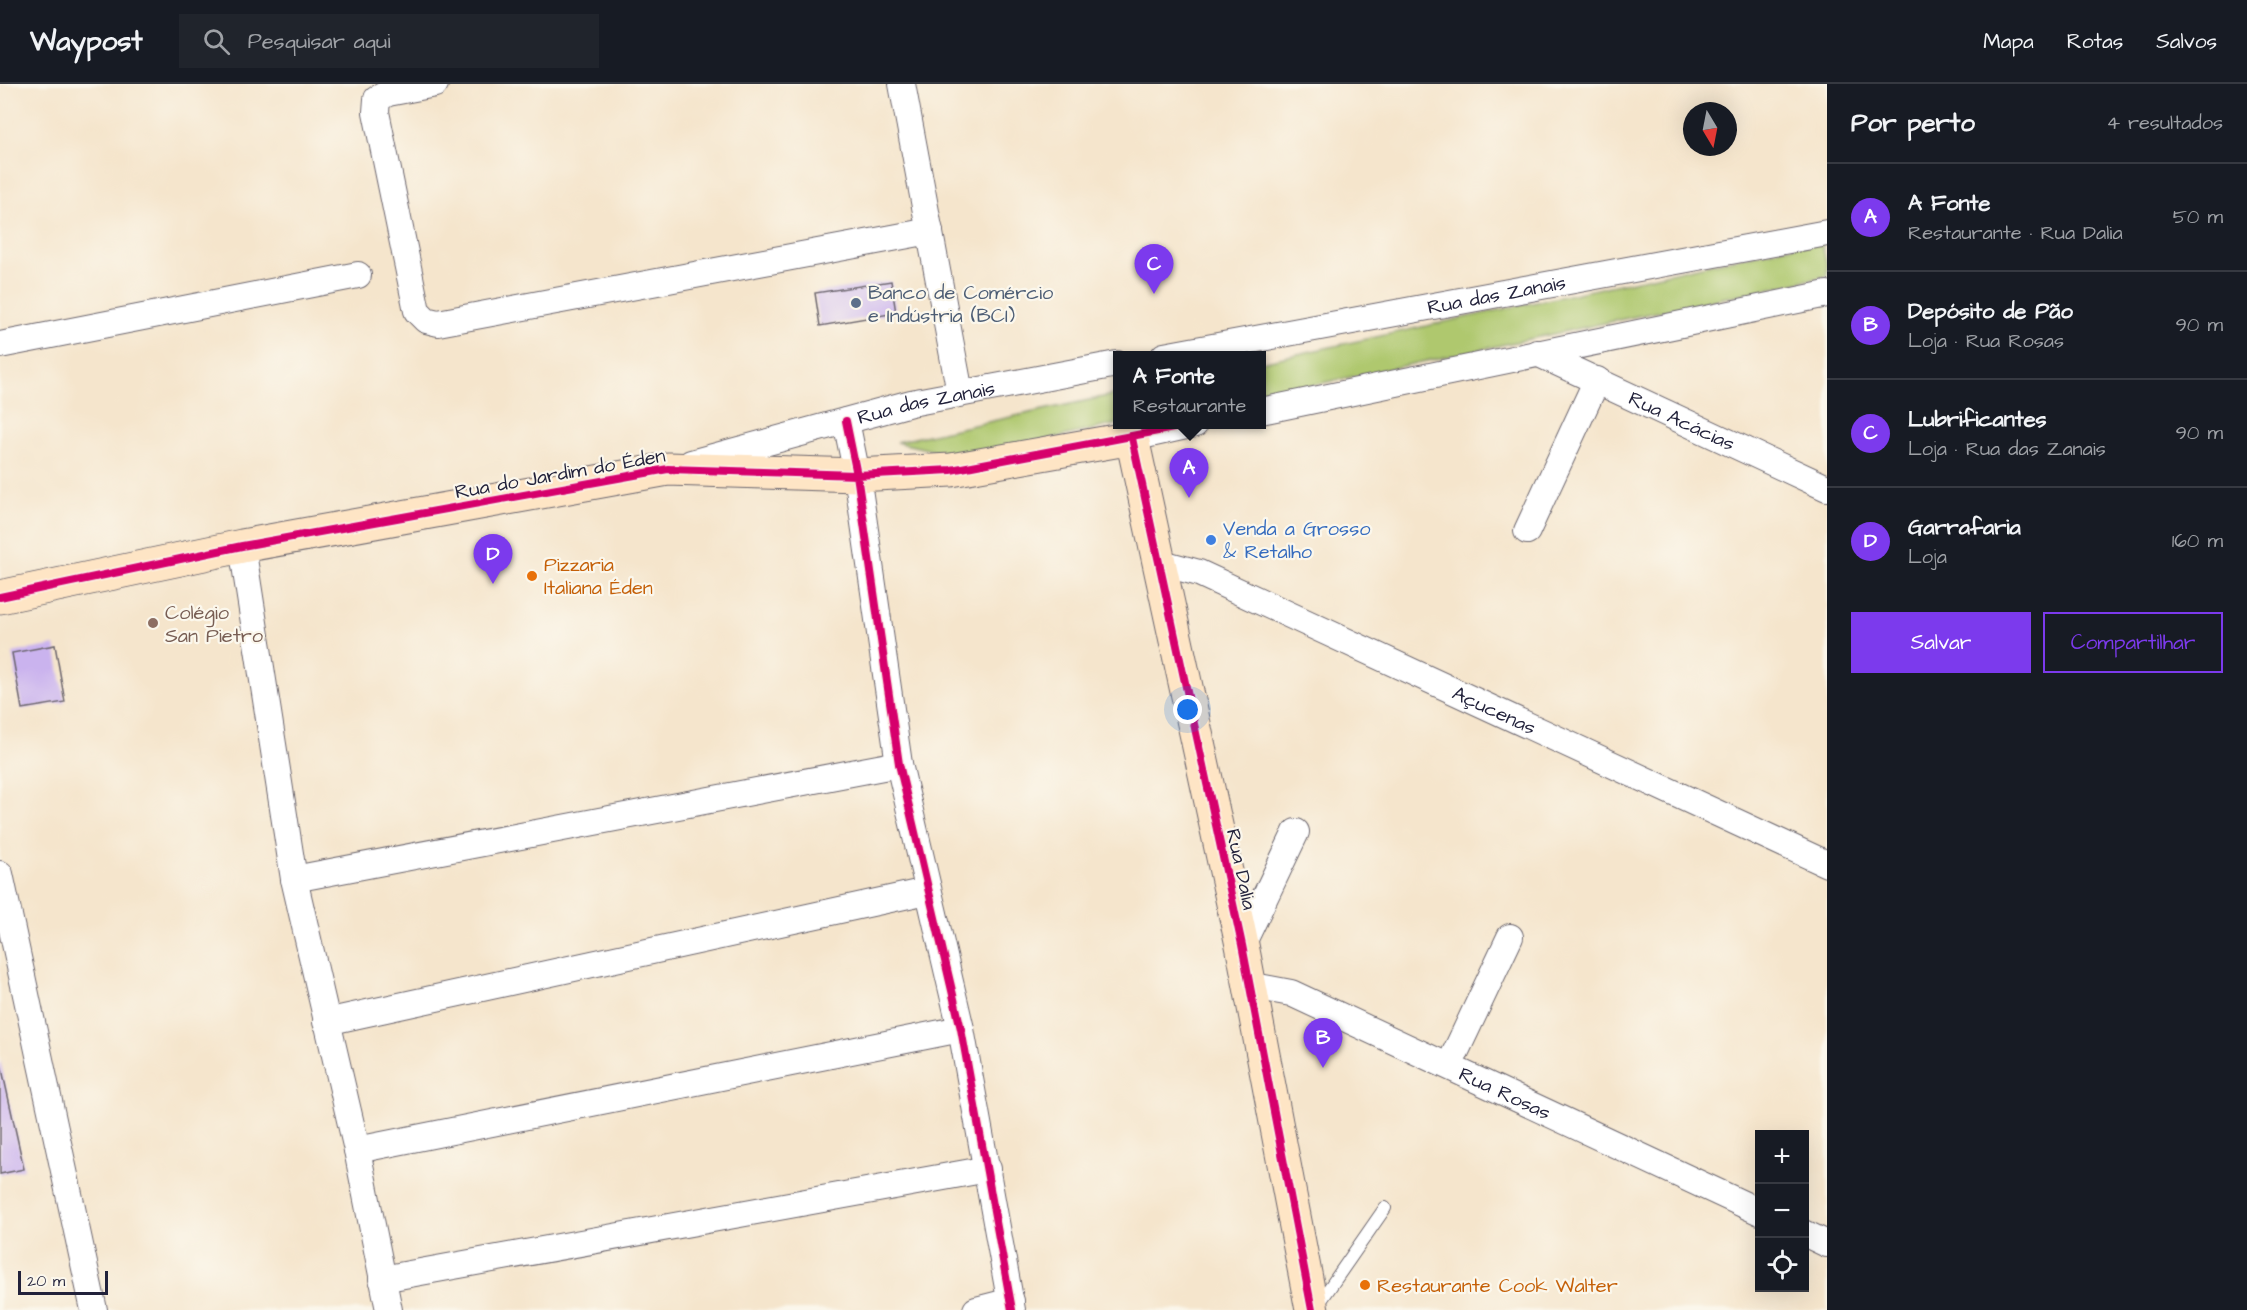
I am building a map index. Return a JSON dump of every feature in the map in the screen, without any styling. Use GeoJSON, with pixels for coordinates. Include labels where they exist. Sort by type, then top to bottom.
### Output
{"type":"FeatureCollection","features":[{"type":"Feature","properties":{"kind":"street"},"geometry":{"type":"LineString","coordinates":[[435,84],[388,93],[377,99],[376,112],[417,312],[426,320],[438,323],[930,231]]}},
{"type":"Feature","properties":{"kind":"street"},"geometry":{"type":"LineString","coordinates":[[902,84],[960,393]]}},
{"type":"Feature","properties":{"kind":"street","name":"Rua das Zanais"},"geometry":{"type":"LineString","coordinates":[[1191,351],[1827,233]]}},
{"type":"Feature","properties":{"kind":"street"},"geometry":{"type":"LineString","coordinates":[[0,345],[357,275]]}},
{"type":"Feature","properties":{"kind":"street"},"geometry":{"type":"LineString","coordinates":[[1266,410],[1827,294]]}},
{"type":"Feature","properties":{"kind":"street","name":"Rua Acácias"},"geometry":{"type":"LineString","coordinates":[[1537,353],[1827,488]]}},
{"type":"Feature","properties":{"kind":"street","name":"Rua das Zanais"},"geometry":{"type":"LineString","coordinates":[[668,469],[911,404],[1113,365]]}},
{"type":"Feature","properties":{"kind":"street"},"geometry":{"type":"LineString","coordinates":[[1527,531],[1597,380]]}},
{"type":"Feature","properties":{"kind":"street"},"geometry":{"type":"LineString","coordinates":[[846,421],[857,475],[899,764],[961,1029],[1012,1306],[976,1310]]}},
{"type":"Feature","properties":{"kind":"street"},"geometry":{"type":"LineString","coordinates":[[1132,438],[1172,429]]}},
{"type":"Feature","properties":{"kind":"street","name":"Rua do Jardim do Éden"},"geometry":{"type":"LineString","coordinates":[[0,597],[242,546],[668,469],[857,475],[951,471],[1132,438]]}},
{"type":"Feature","properties":{"kind":"street","name":"Rua Dalia"},"geometry":{"type":"LineString","coordinates":[[1132,438],[1242,945],[1313,1310]]}},
{"type":"Feature","properties":{"kind":"street"},"geometry":{"type":"LineString","coordinates":[[242,546],[294,879],[357,1150],[389,1310]]}},
{"type":"Feature","properties":{"kind":"street","name":"Açucenas"},"geometry":{"type":"LineString","coordinates":[[1158,562],[1210,578],[1827,864]]}},
{"type":"Feature","properties":{"kind":"street"},"geometry":{"type":"LineString","coordinates":[[294,879],[899,764]]}},
{"type":"Feature","properties":{"kind":"street"},"geometry":{"type":"LineString","coordinates":[[1242,945],[1296,832]]}},
{"type":"Feature","properties":{"kind":"street"},"geometry":{"type":"LineString","coordinates":[[0,874],[94,1310]]}},
{"type":"Feature","properties":{"kind":"street"},"geometry":{"type":"LineString","coordinates":[[326,1022],[927,891]]}},
{"type":"Feature","properties":{"kind":"street"},"geometry":{"type":"LineString","coordinates":[[1449,1066],[1510,937]]}},
{"type":"Feature","properties":{"kind":"street","name":"Rua Rosas"},"geometry":{"type":"LineString","coordinates":[[1248,985],[1292,993],[1755,1210]]}},
{"type":"Feature","properties":{"kind":"street"},"geometry":{"type":"LineString","coordinates":[[357,1150],[961,1029]]}},
{"type":"Feature","properties":{"kind":"street"},"geometry":{"type":"LineString","coordinates":[[382,1279],[988,1169]]}},
{"type":"Feature","properties":{"kind":"street"},"geometry":{"type":"LineString","coordinates":[[1809,1235],[1827,1244]]}},
{"type":"Feature","properties":{"kind":"lane"},"geometry":{"type":"LineString","coordinates":[[1313,1310],[1385,1208]]}},
{"type":"Feature","properties":{"kind":"green space"},"geometry":{"type":"Polygon","coordinates":[[[1821,240],[1827,266],[1827,276],[1266,395],[1266,361],[1821,240]]]}},
{"type":"Feature","properties":{"kind":"green space"},"geometry":{"type":"Polygon","coordinates":[[[1113,395],[1113,425],[966,458],[896,442],[1113,395]]]}},
{"type":"Feature","properties":{"kind":"building","name":"Banco de Comércio e Indústria (BCI)"},"geometry":{"type":"Polygon","coordinates":[[[891,281],[896,313],[820,326],[815,293],[891,281]]]}},
{"type":"Feature","properties":{"kind":"building"},"geometry":{"type":"Polygon","coordinates":[[[55,645],[65,702],[22,709],[12,653],[55,645]]]}},
{"type":"Feature","properties":{"kind":"building"},"geometry":{"type":"Polygon","coordinates":[[[0,1060],[24,1169],[0,1174],[0,1060]]]}},
{"type":"Feature","properties":{"kind":"cycle path"},"geometry":{"type":"LineString","coordinates":[[846,421],[857,475],[899,764],[961,1029],[1012,1310]]}},
{"type":"Feature","properties":{"kind":"cycle path"},"geometry":{"type":"LineString","coordinates":[[0,597],[242,546],[668,469],[857,475],[951,470],[1168,429]]}},
{"type":"Feature","properties":{"kind":"cycle path"},"geometry":{"type":"LineString","coordinates":[[1132,438],[1242,945],[1312,1310]]}},
{"type":"Feature","properties":{"kind":"place","name":"Lubrificantes"},"geometry":{"type":"Point","coordinates":[1154,294]}},
{"type":"Feature","properties":{"kind":"place","name":"Banco de Comércio e Indústria (BCI)"},"geometry":{"type":"Point","coordinates":[856,303]}},
{"type":"Feature","properties":{"kind":"place","name":"A Fonte"},"geometry":{"type":"Point","coordinates":[1189,498]}},
{"type":"Feature","properties":{"kind":"place","name":"Venda a Grosso & Retalho"},"geometry":{"type":"Point","coordinates":[1211,540]}},
{"type":"Feature","properties":{"kind":"place","name":"Pizzaria Italiana Éden"},"geometry":{"type":"Point","coordinates":[532,576]}},
{"type":"Feature","properties":{"kind":"place","name":"Garrafaria"},"geometry":{"type":"Point","coordinates":[493,584]}},
{"type":"Feature","properties":{"kind":"place","name":"Colégio San Pietro"},"geometry":{"type":"Point","coordinates":[153,623]}},
{"type":"Feature","properties":{"kind":"place","name":"Depósito de Pão"},"geometry":{"type":"Point","coordinates":[1323,1068]}},
{"type":"Feature","properties":{"kind":"place","name":"Restaurante Cook Walter"},"geometry":{"type":"Point","coordinates":[1365,1285]}}]}
